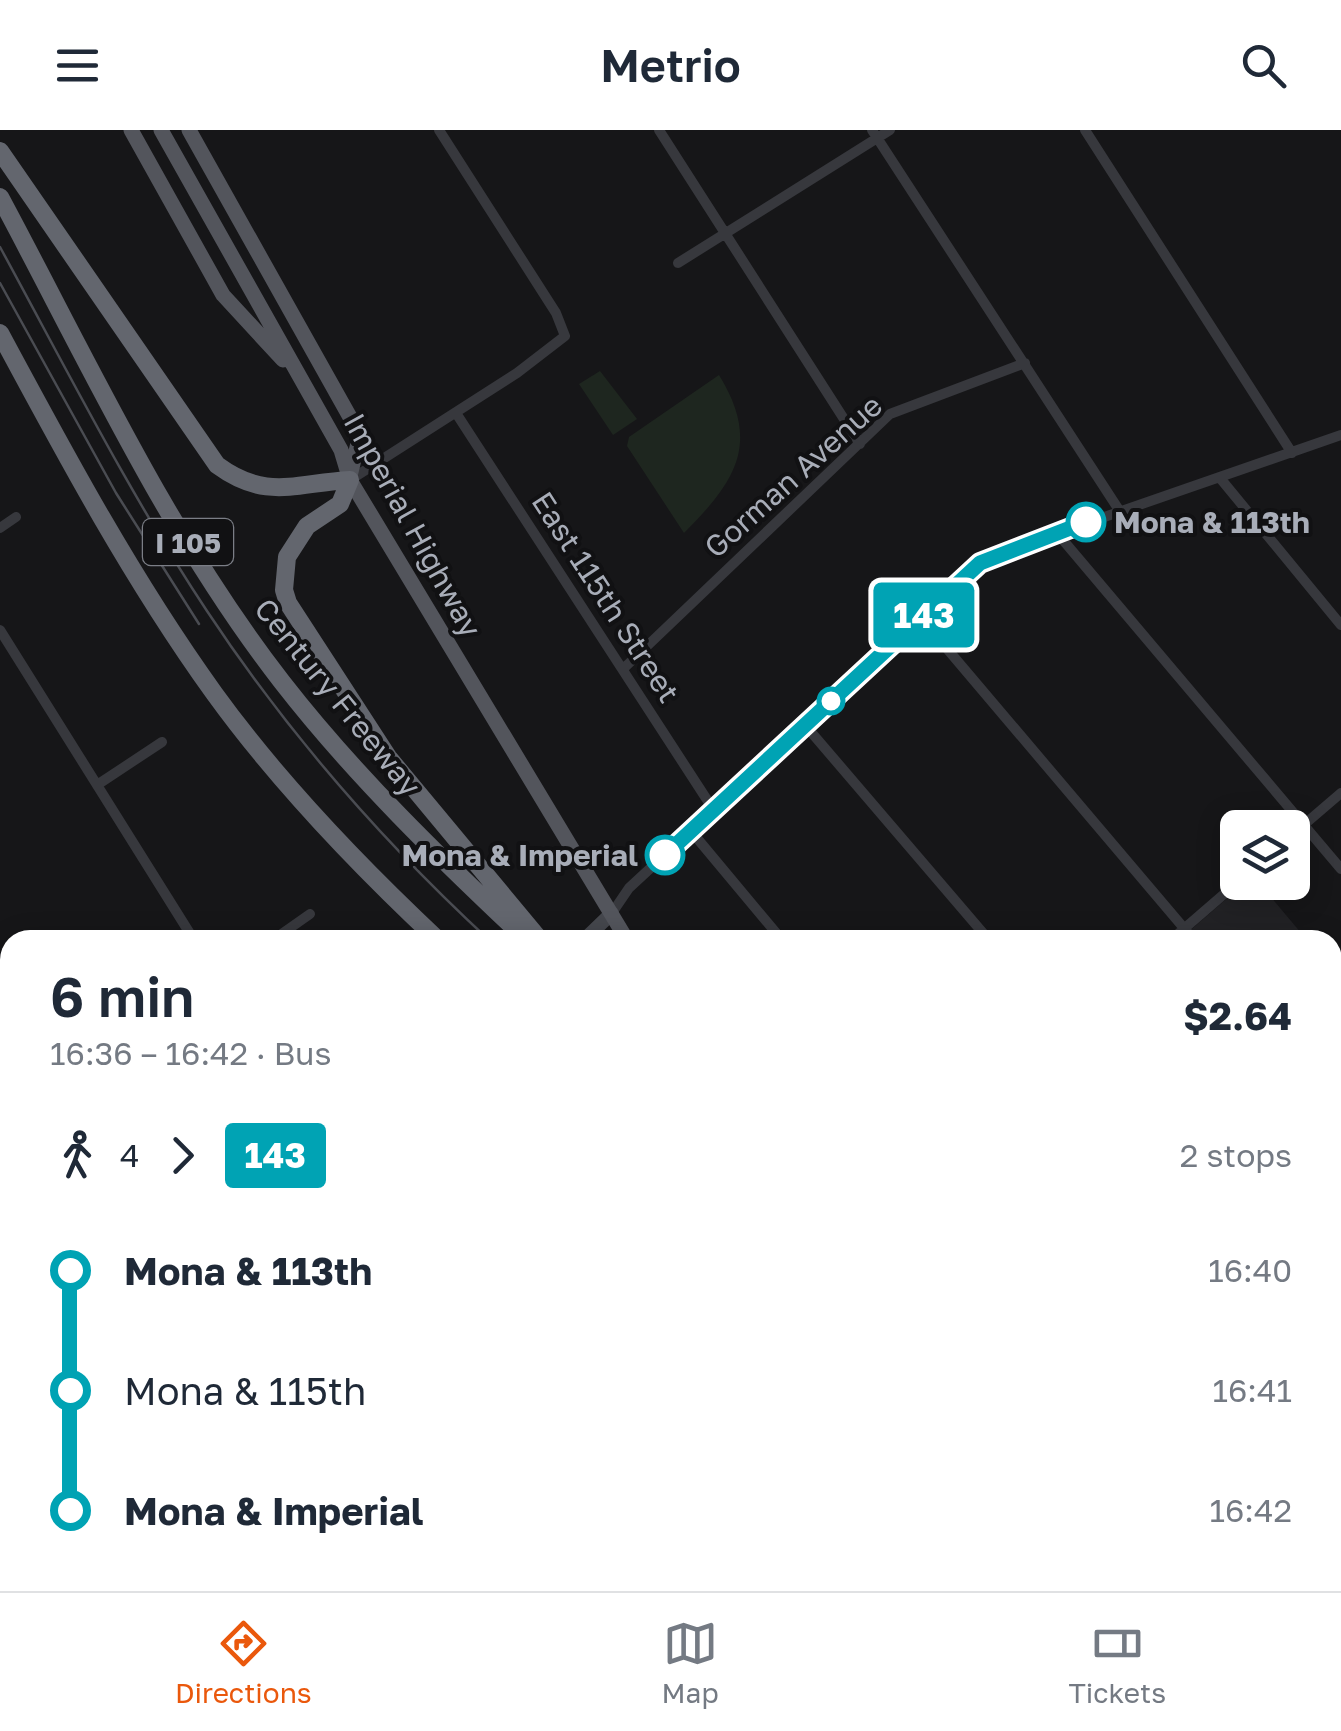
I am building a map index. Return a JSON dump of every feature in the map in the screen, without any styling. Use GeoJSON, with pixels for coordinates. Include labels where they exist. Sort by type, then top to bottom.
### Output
{"type":"FeatureCollection","features":[{"type":"Feature","properties":{"kind":"highway"},"geometry":{"type":"LineString","coordinates":[[0,151],[217,465],[238,480],[262,487],[281,489],[350,480]]}},
{"type":"Feature","properties":{"kind":"highway","name":"Century Freeway"},"geometry":{"type":"LineString","coordinates":[[0,197],[164,504],[210,578],[292,694],[432,850],[517,930]]}},
{"type":"Feature","properties":{"kind":"highway","name":"I 105"},"geometry":{"type":"LineString","coordinates":[[0,334],[105,524],[215,694],[292,791],[428,930]]}},
{"type":"Feature","properties":{"kind":"highway"},"geometry":{"type":"LineString","coordinates":[[350,480],[340,504],[306,526],[295,540],[287,557],[284,590],[312,645],[388,757],[531,930]]}},
{"type":"Feature","properties":{"kind":"main road"},"geometry":{"type":"LineString","coordinates":[[131,130],[223,295],[302,382]]}},
{"type":"Feature","properties":{"kind":"main road","name":"Imperial Highway"},"geometry":{"type":"LineString","coordinates":[[161,130],[341,450],[350,480],[621,930]]}},
{"type":"Feature","properties":{"kind":"main road"},"geometry":{"type":"LineString","coordinates":[[189,130],[360,435],[350,480]]}},
{"type":"Feature","properties":{"kind":"street"},"geometry":{"type":"LineString","coordinates":[[350,480],[456,413],[565,336],[556,313],[438,130]]}},
{"type":"Feature","properties":{"kind":"street"},"geometry":{"type":"LineString","coordinates":[[660,130],[860,444]]}},
{"type":"Feature","properties":{"kind":"street"},"geometry":{"type":"LineString","coordinates":[[678,263],[875,134],[890,130]]}},
{"type":"Feature","properties":{"kind":"street"},"geometry":{"type":"LineString","coordinates":[[1084,130],[1292,453]]}},
{"type":"Feature","properties":{"kind":"street"},"geometry":{"type":"LineString","coordinates":[[875,134],[1120,510]]}},
{"type":"Feature","properties":{"kind":"street","name":"Gorman Avenue"},"geometry":{"type":"LineString","coordinates":[[623,669],[890,414],[1025,363]]}},
{"type":"Feature","properties":{"kind":"street","name":"East 115th Street"},"geometry":{"type":"LineString","coordinates":[[456,413],[714,809]]}},
{"type":"Feature","properties":{"kind":"street"},"geometry":{"type":"LineString","coordinates":[[594,930],[629,888],[986,558],[1341,436]]}},
{"type":"Feature","properties":{"kind":"street"},"geometry":{"type":"LineString","coordinates":[[1220,478],[1341,625]]}},
{"type":"Feature","properties":{"kind":"street"},"geometry":{"type":"LineString","coordinates":[[0,528],[16,517]]}},
{"type":"Feature","properties":{"kind":"street"},"geometry":{"type":"LineString","coordinates":[[1057,533],[1290,810]]}},
{"type":"Feature","properties":{"kind":"street"},"geometry":{"type":"LineString","coordinates":[[921,618],[1184,928]]}},
{"type":"Feature","properties":{"kind":"street"},"geometry":{"type":"LineString","coordinates":[[0,630],[188,930]]}},
{"type":"Feature","properties":{"kind":"street"},"geometry":{"type":"LineString","coordinates":[[805,725],[980,930]]}},
{"type":"Feature","properties":{"kind":"street"},"geometry":{"type":"LineString","coordinates":[[98,785],[162,742]]}},
{"type":"Feature","properties":{"kind":"street"},"geometry":{"type":"LineString","coordinates":[[1310,820],[1341,793]]}},
{"type":"Feature","properties":{"kind":"street"},"geometry":{"type":"LineString","coordinates":[[690,832],[773,930]]}},
{"type":"Feature","properties":{"kind":"street"},"geometry":{"type":"LineString","coordinates":[[1310,834],[1341,869]]}},
{"type":"Feature","properties":{"kind":"street"},"geometry":{"type":"LineString","coordinates":[[1182,930],[1220,897]]}},
{"type":"Feature","properties":{"kind":"street"},"geometry":{"type":"LineString","coordinates":[[287,930],[310,914]]}},
{"type":"Feature","properties":{"kind":"shaded area"},"geometry":{"type":"Polygon","coordinates":[[[600,371],[637,419],[613,435],[579,384],[600,371]]]}},
{"type":"Feature","properties":{"kind":"shaded area"},"geometry":{"type":"Polygon","coordinates":[[[719,375],[739,421],[737,460],[717,496],[684,533],[627,446],[629,437],[719,375]]]}},
{"type":"Feature","properties":{"kind":"shaded area"},"geometry":{"type":"Polygon","coordinates":[[[1225,900],[1273,900],[1299,930],[1191,930],[1225,900]]]}},
{"type":"Feature","properties":{"kind":"tram line"},"geometry":{"type":"LineString","coordinates":[[0,247],[152,522],[238,656],[338,784],[478,930]]}},
{"type":"Feature","properties":{"kind":"tram line"},"geometry":{"type":"LineString","coordinates":[[0,283],[116,493],[199,624]]}},
{"type":"Feature","properties":{"kind":"bus line","name":"143"},"geometry":{"type":"LineString","coordinates":[[665,855],[980,563],[992,555],[1086,522]]}},
{"type":"Feature","properties":{"kind":"place","name":"Mona & 113th"},"geometry":{"type":"Point","coordinates":[1086,522]}},
{"type":"Feature","properties":{"kind":"place","name":"Mona & Imperial"},"geometry":{"type":"Point","coordinates":[665,855]}}]}
